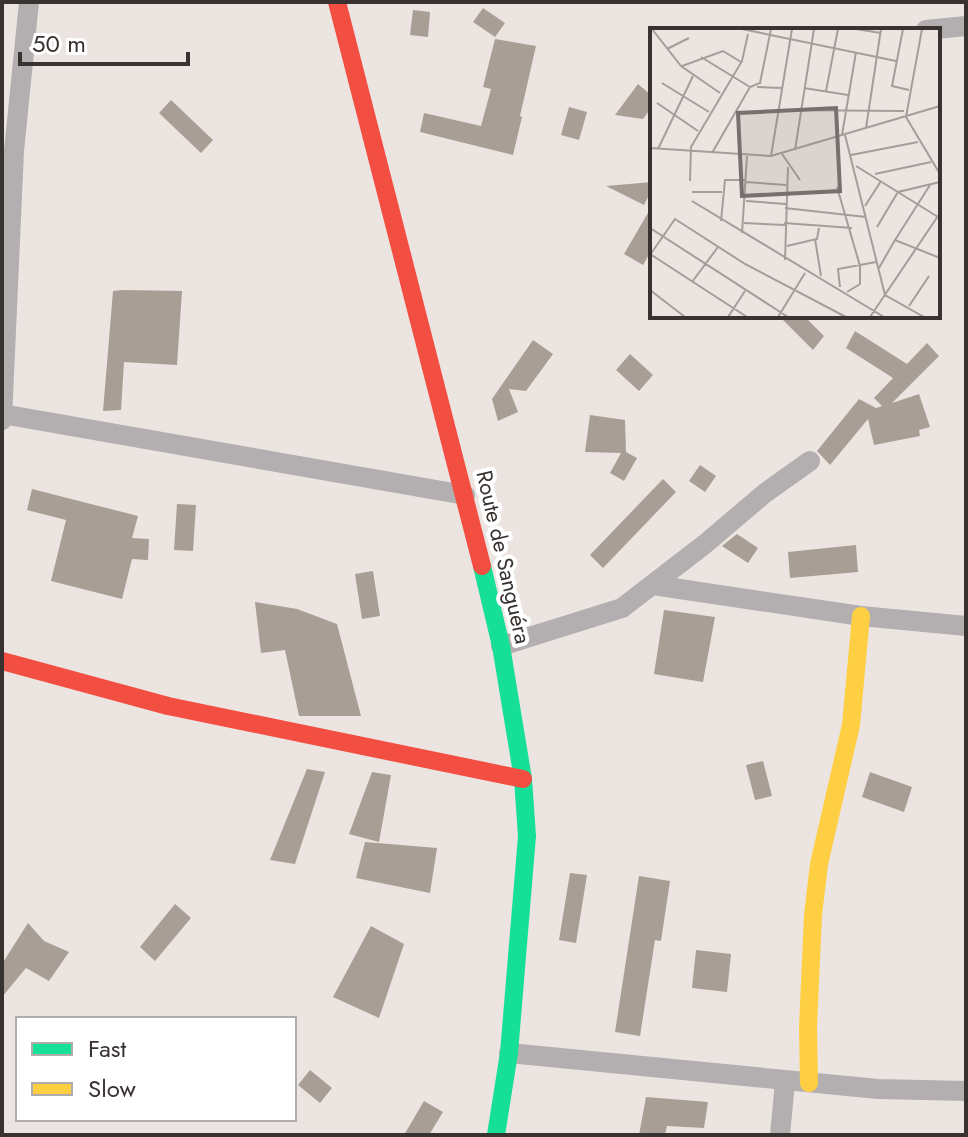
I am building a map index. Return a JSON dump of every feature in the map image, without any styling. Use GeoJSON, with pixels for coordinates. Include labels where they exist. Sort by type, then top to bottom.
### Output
{"type":"FeatureCollection","features":[{"type":"Feature","properties":{"kind":"street"},"geometry":{"type":"LineString","coordinates":[[2,420],[14,151],[29,2]]}},
{"type":"Feature","properties":{"kind":"street","name":"Route de Sanguéra"},"geometry":{"type":"LineString","coordinates":[[337,2],[465,495],[501,646],[523,779],[527,836],[509,1053],[496,1135]]}},
{"type":"Feature","properties":{"kind":"street"},"geometry":{"type":"LineString","coordinates":[[940,29],[966,26]]}},
{"type":"Feature","properties":{"kind":"street"},"geometry":{"type":"LineString","coordinates":[[2,414],[465,495]]}},
{"type":"Feature","properties":{"kind":"street"},"geometry":{"type":"LineString","coordinates":[[501,646],[622,608],[765,493],[810,461]]}},
{"type":"Feature","properties":{"kind":"street"},"geometry":{"type":"LineString","coordinates":[[653,585],[861,616],[966,626]]}},
{"type":"Feature","properties":{"kind":"street"},"geometry":{"type":"LineString","coordinates":[[809,1083],[813,915],[819,864],[851,725],[861,616]]}},
{"type":"Feature","properties":{"kind":"street"},"geometry":{"type":"LineString","coordinates":[[2,661],[168,706],[523,779]]}},
{"type":"Feature","properties":{"kind":"street"},"geometry":{"type":"LineString","coordinates":[[509,1053],[785,1082],[966,1091]]}},
{"type":"Feature","properties":{"kind":"street"},"geometry":{"type":"LineString","coordinates":[[780,1135],[785,1082]]}},
{"type":"Feature","properties":{"kind":"building"},"geometry":{"type":"Polygon","coordinates":[[[483,8],[505,23],[495,37],[473,22],[483,8]]]}},
{"type":"Feature","properties":{"kind":"building"},"geometry":{"type":"Polygon","coordinates":[[[413,10],[430,12],[428,37],[410,35],[413,10]]]}},
{"type":"Feature","properties":{"kind":"building"},"geometry":{"type":"Polygon","coordinates":[[[495,39],[536,46],[513,155],[420,132],[424,113],[481,126],[491,89],[483,87],[495,39]]]}},
{"type":"Feature","properties":{"kind":"building"},"geometry":{"type":"Polygon","coordinates":[[[638,84],[650,94],[650,110],[643,119],[615,115],[638,84]]]}},
{"type":"Feature","properties":{"kind":"building"},"geometry":{"type":"Polygon","coordinates":[[[171,100],[213,140],[201,153],[159,113],[171,100]]]}},
{"type":"Feature","properties":{"kind":"building"},"geometry":{"type":"Polygon","coordinates":[[[569,107],[587,112],[579,140],[561,135],[569,107]]]}},
{"type":"Feature","properties":{"kind":"building"},"geometry":{"type":"Polygon","coordinates":[[[650,182],[650,193],[644,205],[606,186],[650,182]]]}},
{"type":"Feature","properties":{"kind":"building"},"geometry":{"type":"Polygon","coordinates":[[[650,209],[650,253],[643,265],[624,254],[650,209]]]}},
{"type":"Feature","properties":{"kind":"building"},"geometry":{"type":"Polygon","coordinates":[[[113,291],[182,291],[177,365],[124,362],[121,410],[103,411],[113,291]]]}},
{"type":"Feature","properties":{"kind":"building"},"geometry":{"type":"Polygon","coordinates":[[[781,318],[806,318],[824,336],[813,350],[781,318]]]}},
{"type":"Feature","properties":{"kind":"building"},"geometry":{"type":"Polygon","coordinates":[[[855,331],[907,364],[927,343],[939,356],[892,403],[919,394],[930,427],[919,430],[920,436],[874,445],[868,419],[830,465],[817,451],[859,399],[876,408],[882,406],[874,398],[893,378],[846,348],[855,331]]]}},
{"type":"Feature","properties":{"kind":"building"},"geometry":{"type":"Polygon","coordinates":[[[533,340],[553,354],[526,391],[509,389],[518,412],[498,421],[492,399],[533,340]]]}},
{"type":"Feature","properties":{"kind":"building"},"geometry":{"type":"Polygon","coordinates":[[[630,354],[653,375],[639,391],[616,370],[630,354]]]}},
{"type":"Feature","properties":{"kind":"building"},"geometry":{"type":"Polygon","coordinates":[[[590,415],[625,420],[626,452],[637,458],[624,481],[610,473],[621,453],[585,452],[590,415]]]}},
{"type":"Feature","properties":{"kind":"building"},"geometry":{"type":"Polygon","coordinates":[[[700,465],[716,476],[705,492],[689,481],[700,465]]]}},
{"type":"Feature","properties":{"kind":"building"},"geometry":{"type":"Polygon","coordinates":[[[663,479],[676,492],[603,568],[590,555],[663,479]]]}},
{"type":"Feature","properties":{"kind":"building"},"geometry":{"type":"Polygon","coordinates":[[[32,489],[138,516],[132,538],[149,539],[148,560],[132,559],[122,599],[51,581],[66,520],[27,510],[32,489]]]}},
{"type":"Feature","properties":{"kind":"building"},"geometry":{"type":"Polygon","coordinates":[[[177,504],[196,505],[193,551],[174,550],[177,504]]]}},
{"type":"Feature","properties":{"kind":"building"},"geometry":{"type":"Polygon","coordinates":[[[737,534],[758,548],[748,563],[722,546],[737,534]]]}},
{"type":"Feature","properties":{"kind":"building"},"geometry":{"type":"Polygon","coordinates":[[[856,545],[858,572],[790,578],[788,552],[856,545]]]}},
{"type":"Feature","properties":{"kind":"building"},"geometry":{"type":"Polygon","coordinates":[[[373,571],[380,616],[362,619],[355,574],[373,571]]]}},
{"type":"Feature","properties":{"kind":"building"},"geometry":{"type":"Polygon","coordinates":[[[255,602],[297,609],[337,624],[361,716],[299,716],[285,650],[261,653],[255,602]]]}},
{"type":"Feature","properties":{"kind":"building"},"geometry":{"type":"Polygon","coordinates":[[[664,610],[715,617],[703,682],[654,674],[664,610]]]}},
{"type":"Feature","properties":{"kind":"building"},"geometry":{"type":"Polygon","coordinates":[[[763,761],[772,796],[755,800],[746,765],[763,761]]]}},
{"type":"Feature","properties":{"kind":"building"},"geometry":{"type":"Polygon","coordinates":[[[307,769],[325,772],[295,864],[270,860],[307,769]]]}},
{"type":"Feature","properties":{"kind":"building"},"geometry":{"type":"Polygon","coordinates":[[[372,772],[391,775],[379,842],[349,834],[372,772]]]}},
{"type":"Feature","properties":{"kind":"building"},"geometry":{"type":"Polygon","coordinates":[[[870,772],[912,787],[904,812],[862,797],[870,772]]]}},
{"type":"Feature","properties":{"kind":"building"},"geometry":{"type":"Polygon","coordinates":[[[365,842],[437,848],[430,893],[356,878],[365,842]]]}},
{"type":"Feature","properties":{"kind":"building"},"geometry":{"type":"Polygon","coordinates":[[[570,873],[587,875],[576,943],[559,940],[570,873]]]}},
{"type":"Feature","properties":{"kind":"building"},"geometry":{"type":"Polygon","coordinates":[[[639,876],[670,881],[661,941],[655,940],[640,1036],[615,1032],[639,876]]]}},
{"type":"Feature","properties":{"kind":"building"},"geometry":{"type":"Polygon","coordinates":[[[175,904],[191,918],[155,961],[140,947],[175,904]]]}},
{"type":"Feature","properties":{"kind":"building"},"geometry":{"type":"Polygon","coordinates":[[[28,923],[44,941],[69,952],[49,981],[26,968],[2,997],[2,964],[28,923]]]}},
{"type":"Feature","properties":{"kind":"building"},"geometry":{"type":"Polygon","coordinates":[[[371,926],[404,944],[379,1018],[333,997],[371,926]]]}},
{"type":"Feature","properties":{"kind":"building"},"geometry":{"type":"Polygon","coordinates":[[[696,950],[731,954],[727,992],[692,988],[696,950]]]}},
{"type":"Feature","properties":{"kind":"building"},"geometry":{"type":"Polygon","coordinates":[[[310,1070],[332,1088],[320,1103],[298,1085],[310,1070]]]}},
{"type":"Feature","properties":{"kind":"building"},"geometry":{"type":"Polygon","coordinates":[[[646,1097],[708,1102],[704,1128],[667,1126],[665,1135],[639,1135],[646,1097]]]}},
{"type":"Feature","properties":{"kind":"building"},"geometry":{"type":"Polygon","coordinates":[[[424,1101],[443,1112],[429,1135],[404,1135],[424,1101]]]}},
{"type":"Feature","properties":{"kind":"traffic: fast"},"geometry":{"type":"LineString","coordinates":[[482,566],[501,646],[523,779],[527,836],[509,1053],[496,1135]]}},
{"type":"Feature","properties":{"kind":"traffic: slow"},"geometry":{"type":"LineString","coordinates":[[809,1083],[813,915],[819,864],[851,725],[861,616]]}},
{"type":"Feature","properties":{"kind":"traffic: jam"},"geometry":{"type":"LineString","coordinates":[[337,2],[482,566]]}},
{"type":"Feature","properties":{"kind":"traffic: jam"},"geometry":{"type":"LineString","coordinates":[[2,661],[168,706],[523,779]]}}]}
